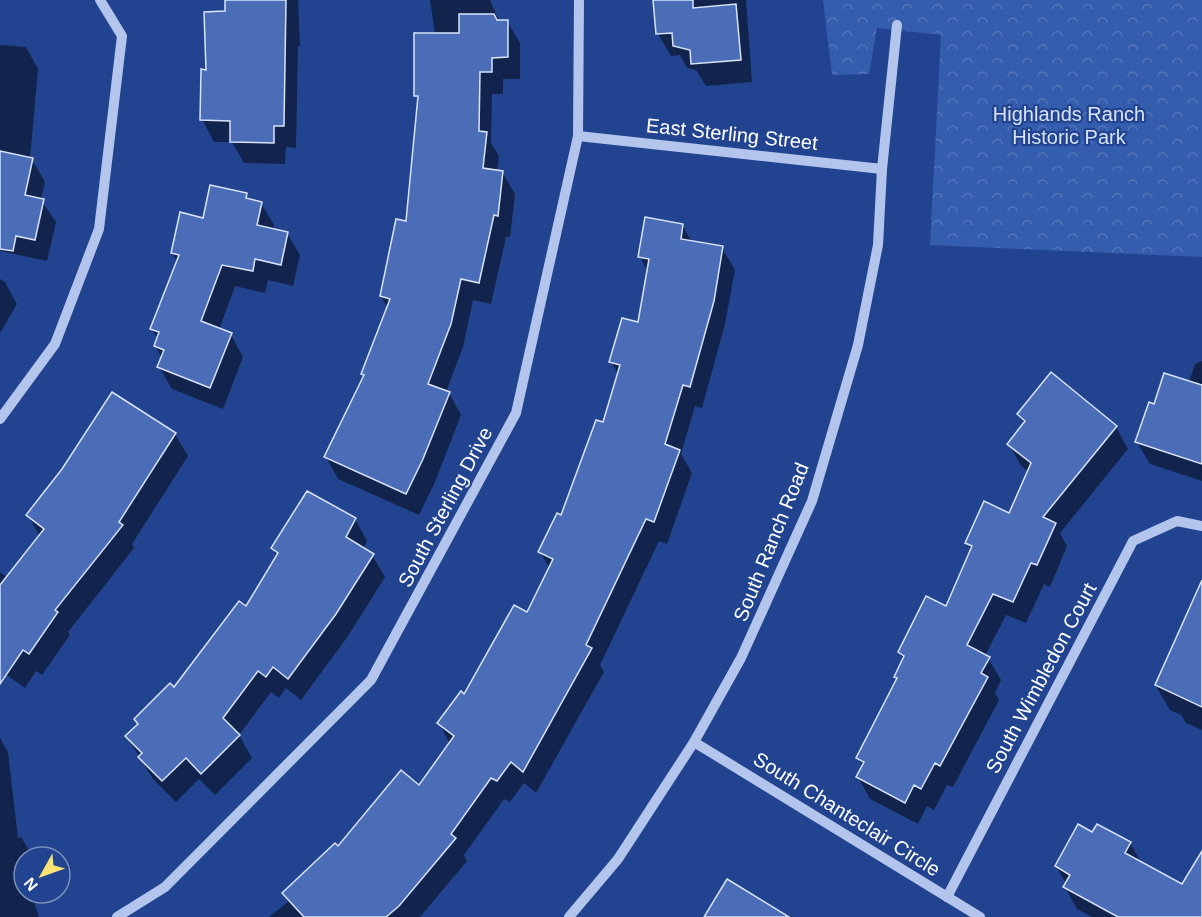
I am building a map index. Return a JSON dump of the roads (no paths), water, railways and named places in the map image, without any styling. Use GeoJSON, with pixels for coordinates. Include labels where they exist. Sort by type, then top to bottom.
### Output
{"type":"FeatureCollection","features":[{"type":"Feature","properties":{"kind":"street"},"geometry":{"type":"LineString","coordinates":[[0,419],[56,344],[99,229],[122,36],[100,0]]}},
{"type":"Feature","properties":{"kind":"street","name":"South Sterling Drive"},"geometry":{"type":"LineString","coordinates":[[117,917],[165,887],[371,681],[516,413],[578,136],[579,0]]}},
{"type":"Feature","properties":{"kind":"street","name":"South Ranch Road"},"geometry":{"type":"LineString","coordinates":[[569,917],[618,859],[694,742],[741,658],[812,501],[858,345],[878,245],[882,169],[897,25]]}},
{"type":"Feature","properties":{"kind":"street","name":"East Sterling Street"},"geometry":{"type":"LineString","coordinates":[[578,136],[882,169]]}},
{"type":"Feature","properties":{"kind":"street","name":"South Wimbledon Court"},"geometry":{"type":"LineString","coordinates":[[947,897],[1133,541],[1177,521],[1202,526]]}},
{"type":"Feature","properties":{"kind":"street","name":"South Chanteclair Circle"},"geometry":{"type":"LineString","coordinates":[[694,742],[980,917]]}},
{"type":"Feature","properties":{"kind":"park label","name":"Highlands Ranch Historic Park"},"geometry":{"type":"Point","coordinates":[1069,126]}}]}
